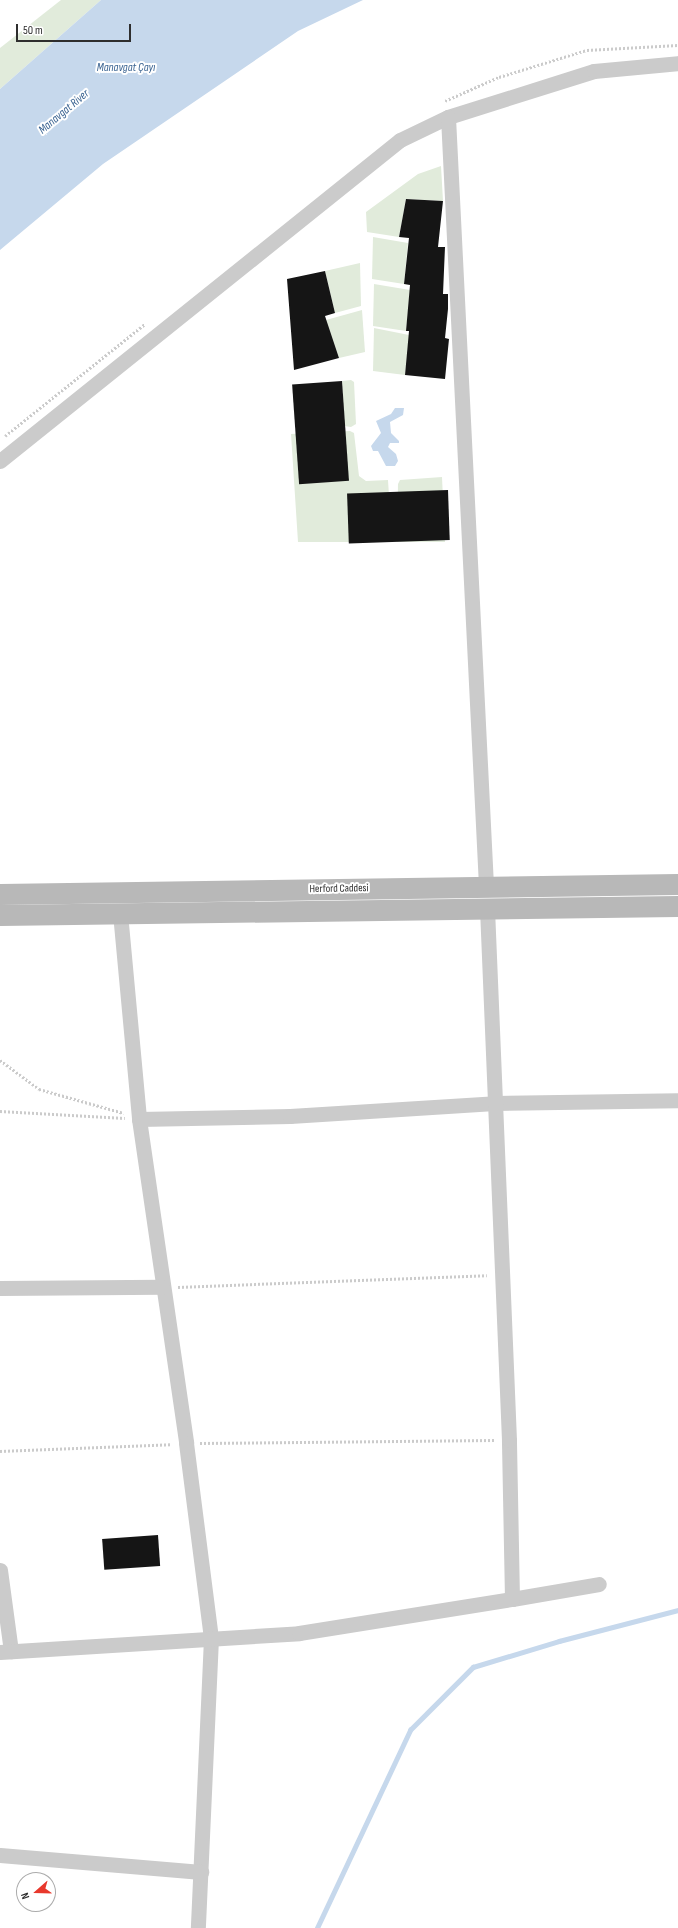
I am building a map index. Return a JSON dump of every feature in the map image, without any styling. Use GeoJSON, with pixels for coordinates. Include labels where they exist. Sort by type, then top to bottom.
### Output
{"type":"FeatureCollection","features":[{"type":"Feature","properties":{"kind":"main road","name":"Herford Caddesi"},"geometry":{"type":"LineString","coordinates":[[0,894],[678,884]]}},
{"type":"Feature","properties":{"kind":"main road","name":"Herford Caddesi"},"geometry":{"type":"LineString","coordinates":[[0,915],[678,906]]}},
{"type":"Feature","properties":{"kind":"street"},"geometry":{"type":"LineString","coordinates":[[0,461],[400,140],[448,117],[594,71],[678,63]]}},
{"type":"Feature","properties":{"kind":"street"},"geometry":{"type":"LineString","coordinates":[[448,117],[486,887]]}},
{"type":"Feature","properties":{"kind":"street"},"geometry":{"type":"LineString","coordinates":[[487,909],[509,1440],[512,1599]]}},
{"type":"Feature","properties":{"kind":"street"},"geometry":{"type":"LineString","coordinates":[[120,913],[139,1119],[162,1287],[186,1443],[211,1638],[198,1928]]}},
{"type":"Feature","properties":{"kind":"street"},"geometry":{"type":"LineString","coordinates":[[139,1119],[290,1116],[495,1103],[678,1100]]}},
{"type":"Feature","properties":{"kind":"street"},"geometry":{"type":"LineString","coordinates":[[0,1288],[162,1287]]}},
{"type":"Feature","properties":{"kind":"street"},"geometry":{"type":"LineString","coordinates":[[0,1570],[6,1651],[299,1632],[599,1584]]}},
{"type":"Feature","properties":{"kind":"street"},"geometry":{"type":"LineString","coordinates":[[0,1855],[201,1872]]}},
{"type":"Feature","properties":{"kind":"path"},"geometry":{"type":"LineString","coordinates":[[0,1060],[40,1089],[104,1106],[139,1119]]}},
{"type":"Feature","properties":{"kind":"path"},"geometry":{"type":"LineString","coordinates":[[0,1111],[139,1119]]}},
{"type":"Feature","properties":{"kind":"path"},"geometry":{"type":"LineString","coordinates":[[162,1287],[502,1274]]}},
{"type":"Feature","properties":{"kind":"path"},"geometry":{"type":"LineString","coordinates":[[0,1451],[186,1443],[509,1440]]}},
{"type":"Feature","properties":{"kind":"green space"},"geometry":{"type":"Polygon","coordinates":[[[61,0],[101,0],[0,89],[0,48],[61,0]]]}},
{"type":"Feature","properties":{"kind":"green space"},"geometry":{"type":"Polygon","coordinates":[[[441,166],[443,201],[406,199],[399,237],[367,232],[366,212],[418,174],[441,166]]]}},
{"type":"Feature","properties":{"kind":"green space"},"geometry":{"type":"Polygon","coordinates":[[[373,237],[408,243],[404,284],[372,279],[373,237]]]}},
{"type":"Feature","properties":{"kind":"green space"},"geometry":{"type":"Polygon","coordinates":[[[360,263],[361,306],[335,313],[325,271],[360,263]]]}},
{"type":"Feature","properties":{"kind":"green space"},"geometry":{"type":"Polygon","coordinates":[[[374,284],[410,290],[406,331],[373,326],[374,284]]]}},
{"type":"Feature","properties":{"kind":"green space"},"geometry":{"type":"Polygon","coordinates":[[[362,310],[365,352],[339,358],[326,320],[362,310]]]}},
{"type":"Feature","properties":{"kind":"green space"},"geometry":{"type":"Polygon","coordinates":[[[374,328],[409,335],[405,375],[373,371],[374,328]]]}},
{"type":"Feature","properties":{"kind":"green space"},"geometry":{"type":"Polygon","coordinates":[[[351,380],[354,382],[356,424],[351,427],[344,426],[342,381],[351,380]]]}},
{"type":"Feature","properties":{"kind":"green space"},"geometry":{"type":"Polygon","coordinates":[[[350,431],[354,433],[359,476],[366,481],[388,480],[392,542],[298,542],[291,434],[350,431]]]}},
{"type":"Feature","properties":{"kind":"green space"},"geometry":{"type":"Polygon","coordinates":[[[442,477],[445,542],[397,542],[398,484],[400,480],[442,477]]]}},
{"type":"Feature","properties":{"kind":"water","name":"Manavgat Çayı"},"geometry":{"type":"Polygon","coordinates":[[[101,0],[363,0],[298,31],[103,164],[0,250],[0,89],[101,0]]]}},
{"type":"Feature","properties":{"kind":"water"},"geometry":{"type":"Polygon","coordinates":[[[395,408],[404,408],[403,415],[390,422],[391,433],[399,441],[399,443],[390,443],[388,447],[396,454],[398,461],[395,466],[386,466],[378,451],[373,451],[371,446],[381,433],[376,421],[391,414],[395,408]]]}},
{"type":"Feature","properties":{"kind":"building"},"geometry":{"type":"Polygon","coordinates":[[[406,199],[443,201],[438,247],[445,247],[443,294],[448,294],[445,338],[449,339],[445,379],[405,375],[409,331],[406,331],[410,285],[404,284],[409,238],[399,237],[406,199]]]}},
{"type":"Feature","properties":{"kind":"building"},"geometry":{"type":"Polygon","coordinates":[[[325,271],[335,313],[325,316],[339,358],[294,370],[287,279],[325,271]]]}},
{"type":"Feature","properties":{"kind":"building"},"geometry":{"type":"Polygon","coordinates":[[[342,381],[349,481],[299,484],[292,384],[342,381]]]}},
{"type":"Feature","properties":{"kind":"building"},"geometry":{"type":"Polygon","coordinates":[[[448,490],[450,540],[349,543],[347,494],[448,490]]]}},
{"type":"Feature","properties":{"kind":"building"},"geometry":{"type":"Polygon","coordinates":[[[158,1535],[160,1566],[104,1570],[102,1539],[158,1535]]]}},
{"type":"Feature","properties":{"kind":"waterway"},"geometry":{"type":"LineString","coordinates":[[317,1928],[410,1730],[473,1667],[559,1641],[678,1610]]}},
{"type":"Feature","properties":{"kind":"water label","name":"Manavgat River"},"geometry":{"type":"Point","coordinates":[64,112]}}]}
